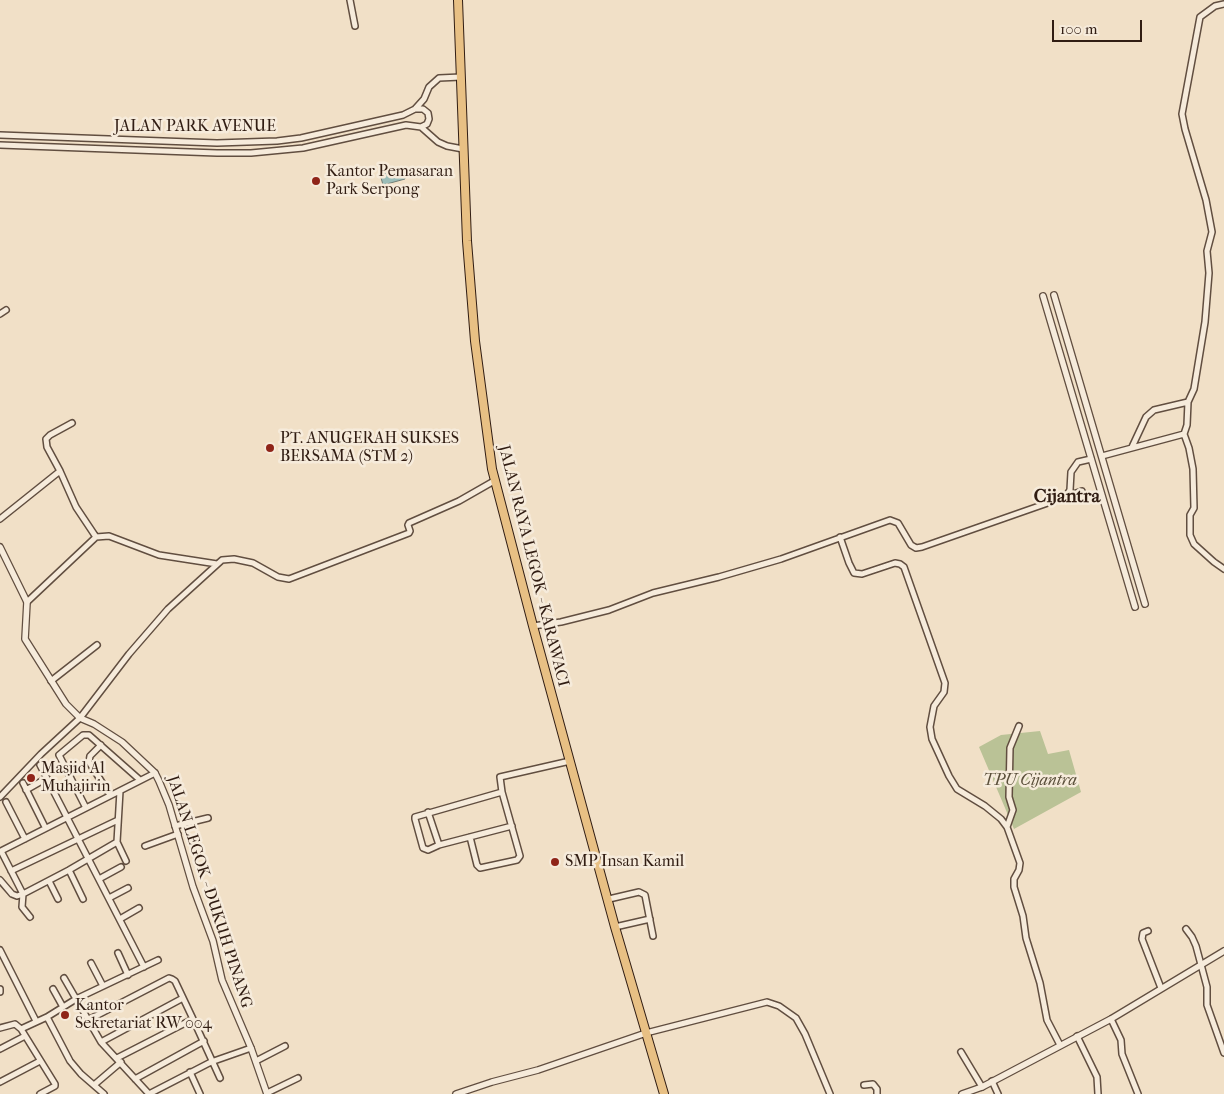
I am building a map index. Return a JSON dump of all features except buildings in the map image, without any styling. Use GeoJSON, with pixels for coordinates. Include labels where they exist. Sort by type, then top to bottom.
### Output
{"type":"FeatureCollection","features":[{"type":"Feature","properties":{"kind":"main road","name":"JALAN RAYA LEGOK - KARAWACI"},"geometry":{"type":"LineString","coordinates":[[458,0],[467,241],[475,341],[488,451],[494,481],[615,926],[664,1094]]}},
{"type":"Feature","properties":{"kind":"street"},"geometry":{"type":"LineString","coordinates":[[350,0],[355,26]]}},
{"type":"Feature","properties":{"kind":"street"},"geometry":{"type":"LineString","coordinates":[[1214,0],[1216,6]]}},
{"type":"Feature","properties":{"kind":"street"},"geometry":{"type":"LineString","coordinates":[[1224,4],[1216,6],[1200,17],[1182,114],[1206,200],[1212,232],[1207,251],[1209,273],[1205,322],[1194,389],[1188,402],[1187,425],[1184,434],[1193,469],[1194,508],[1190,515],[1190,535],[1194,544],[1224,569]]}},
{"type":"Feature","properties":{"kind":"street"},"geometry":{"type":"LineString","coordinates":[[415,109],[424,99],[429,87],[440,78],[461,77]]}},
{"type":"Feature","properties":{"kind":"street"},"geometry":{"type":"LineString","coordinates":[[415,109],[423,109],[428,113],[429,119],[427,124],[421,127],[438,142],[463,149]]}},
{"type":"Feature","properties":{"kind":"street","name":"JALAN PARK AVENUE"},"geometry":{"type":"LineString","coordinates":[[0,135],[217,143],[277,141],[403,115],[415,109]]}},
{"type":"Feature","properties":{"kind":"street"},"geometry":{"type":"LineString","coordinates":[[377,121],[379,131]]}},
{"type":"Feature","properties":{"kind":"street","name":"JALAN PARK AVENUE"},"geometry":{"type":"LineString","coordinates":[[0,145],[217,153],[279,151],[406,125],[421,127]]}},
{"type":"Feature","properties":{"kind":"street"},"geometry":{"type":"LineString","coordinates":[[288,140],[290,150]]}},
{"type":"Feature","properties":{"kind":"street"},"geometry":{"type":"LineString","coordinates":[[277,141],[279,151]]}},
{"type":"Feature","properties":{"kind":"street"},"geometry":{"type":"LineString","coordinates":[[1054,295],[1145,604]]}},
{"type":"Feature","properties":{"kind":"street"},"geometry":{"type":"LineString","coordinates":[[1043,296],[1135,607]]}},
{"type":"Feature","properties":{"kind":"street"},"geometry":{"type":"LineString","coordinates":[[0,314],[6,310]]}},
{"type":"Feature","properties":{"kind":"street"},"geometry":{"type":"LineString","coordinates":[[1132,448],[1146,417],[1154,410],[1188,402]]}},
{"type":"Feature","properties":{"kind":"street"},"geometry":{"type":"LineString","coordinates":[[1079,416],[1089,414]]}},
{"type":"Feature","properties":{"kind":"street"},"geometry":{"type":"LineString","coordinates":[[72,424],[50,435],[46,439],[47,447],[60,470],[76,507],[96,537]]}},
{"type":"Feature","properties":{"kind":"street"},"geometry":{"type":"LineString","coordinates":[[1102,456],[1184,434]]}},
{"type":"Feature","properties":{"kind":"street"},"geometry":{"type":"LineString","coordinates":[[1066,496],[1070,490],[1071,472],[1078,462],[1091,459]]}},
{"type":"Feature","properties":{"kind":"street"},"geometry":{"type":"LineString","coordinates":[[0,519],[60,470]]}},
{"type":"Feature","properties":{"kind":"street"},"geometry":{"type":"LineString","coordinates":[[0,797],[80,718],[129,654],[168,610],[224,559],[253,563],[278,578],[289,579],[409,533],[409,523],[459,501],[494,481]]}},
{"type":"Feature","properties":{"kind":"street"},"geometry":{"type":"LineString","coordinates":[[533,626],[561,622],[609,610],[653,593],[719,577],[773,561],[890,520],[898,522],[911,545],[916,548],[922,548],[1082,491]]}},
{"type":"Feature","properties":{"kind":"street"},"geometry":{"type":"LineString","coordinates":[[1111,527],[1122,524]]}},
{"type":"Feature","properties":{"kind":"street"},"geometry":{"type":"LineString","coordinates":[[27,602],[96,537],[109,536],[159,555],[217,564]]}},
{"type":"Feature","properties":{"kind":"street"},"geometry":{"type":"LineString","coordinates":[[840,537],[854,574],[862,574],[895,563],[900,564],[904,568],[945,683],[944,692],[936,702],[932,713],[930,727],[935,745],[956,788],[985,806],[1008,827],[1020,863],[1019,870],[1014,879],[1014,887],[1023,916],[1026,938],[1040,983],[1047,1020],[1060,1046]]}},
{"type":"Feature","properties":{"kind":"street","name":"JALAN LEGOK - DUKUH PINANG"},"geometry":{"type":"LineString","coordinates":[[0,547],[27,602],[25,639],[66,704],[80,718],[114,735],[155,772],[164,791],[193,887],[213,941],[222,980],[251,1048],[267,1094]]}},
{"type":"Feature","properties":{"kind":"street"},"geometry":{"type":"LineString","coordinates":[[51,680],[97,645]]}},
{"type":"Feature","properties":{"kind":"street"},"geometry":{"type":"LineString","coordinates":[[1008,827],[1013,810],[1010,797],[1010,748],[1019,726]]}},
{"type":"Feature","properties":{"kind":"street"},"geometry":{"type":"LineString","coordinates":[[58,755],[84,734],[101,745],[140,780]]}},
{"type":"Feature","properties":{"kind":"street"},"geometry":{"type":"LineString","coordinates":[[52,744],[86,808]]}},
{"type":"Feature","properties":{"kind":"street"},"geometry":{"type":"LineString","coordinates":[[101,745],[90,756],[89,762],[110,795]]}},
{"type":"Feature","properties":{"kind":"street"},"geometry":{"type":"LineString","coordinates":[[470,837],[477,865],[480,868],[517,860],[520,856],[502,792],[500,777],[502,775],[570,761]]}},
{"type":"Feature","properties":{"kind":"street"},"geometry":{"type":"LineString","coordinates":[[40,766],[144,967]]}},
{"type":"Feature","properties":{"kind":"street"},"geometry":{"type":"LineString","coordinates":[[30,917],[22,906],[22,894],[1,851],[155,772]]}},
{"type":"Feature","properties":{"kind":"street"},"geometry":{"type":"LineString","coordinates":[[26,790],[47,778]]}},
{"type":"Feature","properties":{"kind":"street"},"geometry":{"type":"LineString","coordinates":[[23,784],[45,827]]}},
{"type":"Feature","properties":{"kind":"street"},"geometry":{"type":"LineString","coordinates":[[120,790],[117,842],[126,860]]}},
{"type":"Feature","properties":{"kind":"street"},"geometry":{"type":"LineString","coordinates":[[502,792],[428,812],[417,816],[414,820],[423,848],[428,850],[439,845],[512,826]]}},
{"type":"Feature","properties":{"kind":"street"},"geometry":{"type":"LineString","coordinates":[[6,802],[25,839]]}},
{"type":"Feature","properties":{"kind":"street"},"geometry":{"type":"LineString","coordinates":[[428,812],[439,845]]}},
{"type":"Feature","properties":{"kind":"street"},"geometry":{"type":"LineString","coordinates":[[175,826],[208,818]]}},
{"type":"Feature","properties":{"kind":"street"},"geometry":{"type":"LineString","coordinates":[[12,871],[118,820]]}},
{"type":"Feature","properties":{"kind":"street"},"geometry":{"type":"LineString","coordinates":[[145,846],[178,834]]}},
{"type":"Feature","properties":{"kind":"street"},"geometry":{"type":"LineString","coordinates":[[0,880],[12,894],[17,896],[69,870],[117,842]]}},
{"type":"Feature","properties":{"kind":"street"},"geometry":{"type":"LineString","coordinates":[[99,879],[121,867]]}},
{"type":"Feature","properties":{"kind":"street"},"geometry":{"type":"LineString","coordinates":[[69,870],[83,899]]}},
{"type":"Feature","properties":{"kind":"street"},"geometry":{"type":"LineString","coordinates":[[48,881],[58,899]]}},
{"type":"Feature","properties":{"kind":"street"},"geometry":{"type":"LineString","coordinates":[[109,898],[128,888]]}},
{"type":"Feature","properties":{"kind":"street"},"geometry":{"type":"LineString","coordinates":[[609,899],[642,892],[646,897],[653,936]]}},
{"type":"Feature","properties":{"kind":"street"},"geometry":{"type":"LineString","coordinates":[[120,919],[139,908]]}},
{"type":"Feature","properties":{"kind":"street"},"geometry":{"type":"LineString","coordinates":[[615,926],[650,919]]}},
{"type":"Feature","properties":{"kind":"street"},"geometry":{"type":"LineString","coordinates":[[1186,929],[1192,936],[1201,965],[1207,987],[1207,1004],[1224,1053]]}},
{"type":"Feature","properties":{"kind":"street"},"geometry":{"type":"LineString","coordinates":[[1148,931],[1143,933],[1142,939],[1161,988]]}},
{"type":"Feature","properties":{"kind":"street"},"geometry":{"type":"LineString","coordinates":[[0,950],[36,1021]]}},
{"type":"Feature","properties":{"kind":"street"},"geometry":{"type":"LineString","coordinates":[[962,1094],[980,1090],[992,1081],[1111,1019],[1224,951]]}},
{"type":"Feature","properties":{"kind":"street"},"geometry":{"type":"LineString","coordinates":[[118,953],[128,975]]}},
{"type":"Feature","properties":{"kind":"street"},"geometry":{"type":"LineString","coordinates":[[21,1029],[48,1017],[76,999],[158,960]]}},
{"type":"Feature","properties":{"kind":"street"},"geometry":{"type":"LineString","coordinates":[[91,962],[103,986]]}},
{"type":"Feature","properties":{"kind":"street"},"geometry":{"type":"LineString","coordinates":[[64,978],[101,1042],[149,1094],[211,1062],[251,1048]]}},
{"type":"Feature","properties":{"kind":"street"},"geometry":{"type":"LineString","coordinates":[[88,1020],[169,978],[175,981],[220,1078]]}},
{"type":"Feature","properties":{"kind":"street"},"geometry":{"type":"LineString","coordinates":[[53,989],[63,1007]]}},
{"type":"Feature","properties":{"kind":"street"},"geometry":{"type":"LineString","coordinates":[[101,1042],[183,998]]}},
{"type":"Feature","properties":{"kind":"street"},"geometry":{"type":"LineString","coordinates":[[456,1094],[538,1070],[646,1033],[767,1002],[779,1006],[796,1018],[830,1094]]}},
{"type":"Feature","properties":{"kind":"street"},"geometry":{"type":"LineString","coordinates":[[48,1017],[70,1061],[81,1074],[104,1094]]}},
{"type":"Feature","properties":{"kind":"street"},"geometry":{"type":"LineString","coordinates":[[94,1085],[119,1060],[193,1019]]}},
{"type":"Feature","properties":{"kind":"street"},"geometry":{"type":"LineString","coordinates":[[1111,1019],[1121,1040],[1122,1054],[1138,1094]]}},
{"type":"Feature","properties":{"kind":"street"},"geometry":{"type":"LineString","coordinates":[[0,1028],[15,1024],[21,1029],[55,1084],[55,1086],[40,1094]]}},
{"type":"Feature","properties":{"kind":"street"},"geometry":{"type":"LineString","coordinates":[[0,1049],[25,1036]]}},
{"type":"Feature","properties":{"kind":"street"},"geometry":{"type":"LineString","coordinates":[[1077,1036],[1097,1078],[1098,1094]]}},
{"type":"Feature","properties":{"kind":"street"},"geometry":{"type":"LineString","coordinates":[[135,1079],[204,1041]]}},
{"type":"Feature","properties":{"kind":"street"},"geometry":{"type":"LineString","coordinates":[[256,1061],[285,1046]]}},
{"type":"Feature","properties":{"kind":"street"},"geometry":{"type":"LineString","coordinates":[[961,1052],[980,1090]]}},
{"type":"Feature","properties":{"kind":"street"},"geometry":{"type":"LineString","coordinates":[[0,1082],[40,1061]]}},
{"type":"Feature","properties":{"kind":"street"},"geometry":{"type":"LineString","coordinates":[[190,1072],[200,1094]]}},
{"type":"Feature","properties":{"kind":"street"},"geometry":{"type":"LineString","coordinates":[[267,1094],[298,1078]]}},
{"type":"Feature","properties":{"kind":"street"},"geometry":{"type":"LineString","coordinates":[[992,1081],[998,1094]]}},
{"type":"Feature","properties":{"kind":"street"},"geometry":{"type":"LineString","coordinates":[[864,1085],[873,1084],[877,1089],[877,1094]]}},
{"type":"Feature","properties":{"kind":"green space","name":"TPU Cijantra"},"geometry":{"type":"Polygon","coordinates":[[[1040,731],[1048,754],[1069,750],[1081,792],[1014,829],[979,747],[1001,735],[1040,731]]]}},
{"type":"Feature","properties":{"kind":"water"},"geometry":{"type":"Polygon","coordinates":[[[403,168],[405,179],[383,185],[380,174],[403,168]]]}},
{"type":"Feature","properties":{"kind":"place","name":"Kantor Pemasaran Park Serpong"},"geometry":{"type":"Point","coordinates":[316,181]}},
{"type":"Feature","properties":{"kind":"place","name":"PT. ANUGERAH SUKSES BERSAMA (STM 2)"},"geometry":{"type":"Point","coordinates":[270,448]}},
{"type":"Feature","properties":{"kind":"place","name":"Masjid Al Muhajirin"},"geometry":{"type":"Point","coordinates":[31,778]}},
{"type":"Feature","properties":{"kind":"place","name":"SMP Insan Kamil"},"geometry":{"type":"Point","coordinates":[555,862]}},
{"type":"Feature","properties":{"kind":"place","name":"Kantor Sekretariat RW 004"},"geometry":{"type":"Point","coordinates":[65,1015]}},
{"type":"Feature","properties":{"kind":"district","name":"Cijantra"},"geometry":{"type":"Point","coordinates":[1067,497]}}]}
